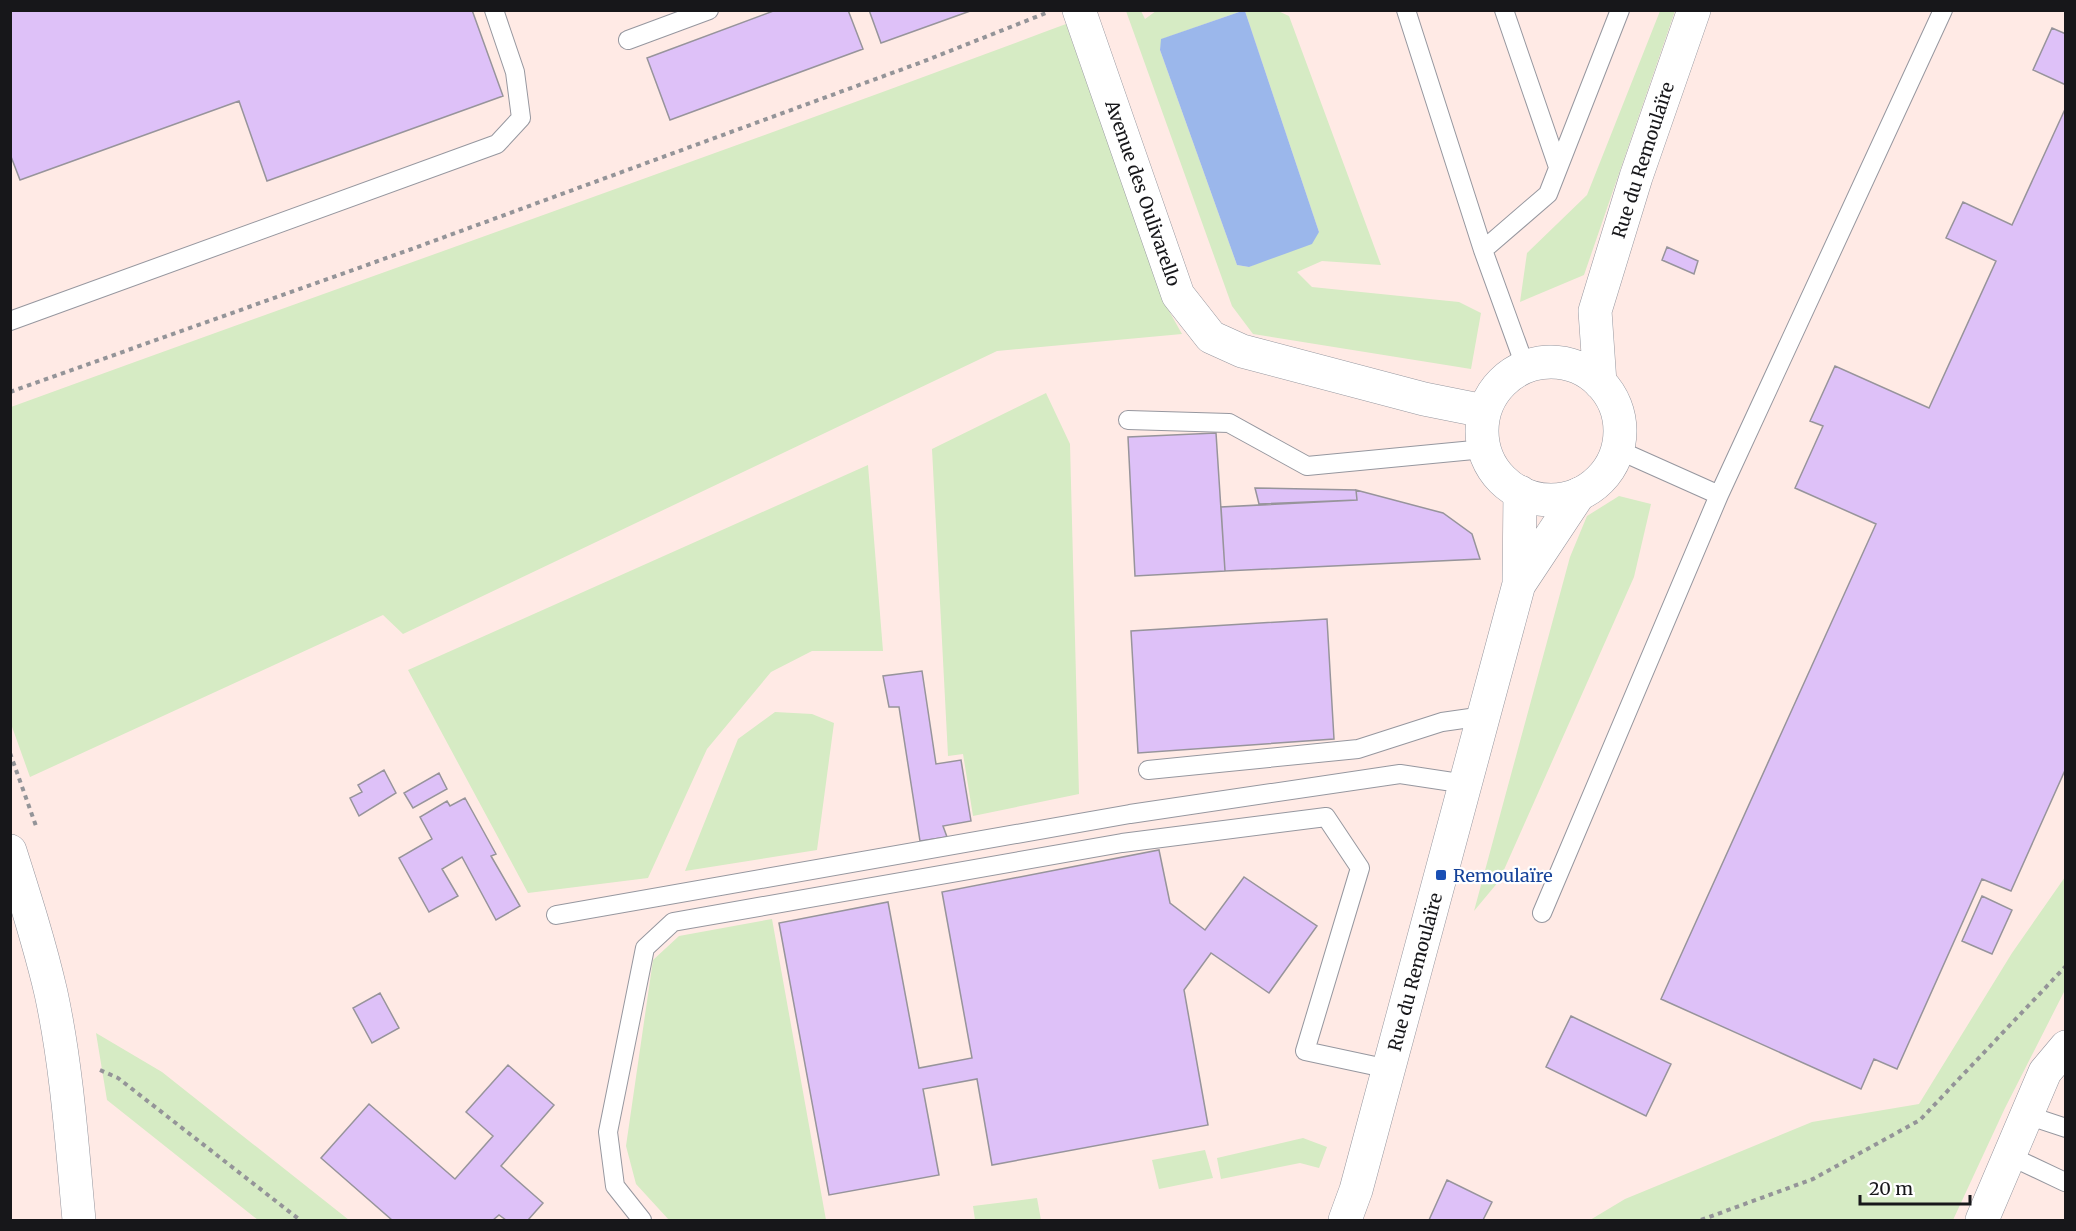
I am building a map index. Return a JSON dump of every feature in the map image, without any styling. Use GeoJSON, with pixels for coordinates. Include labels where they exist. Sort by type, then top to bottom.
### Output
{"type":"FeatureCollection","features":[{"type":"Feature","properties":{"kind":"street","name":"Avenue des Oulivarello"},"geometry":{"type":"LineString","coordinates":[[1079,10],[1178,295],[1211,337],[1242,351],[1424,399],[1484,411]]}},
{"type":"Feature","properties":{"kind":"street","name":"Rue du Remoulaïre"},"geometry":{"type":"LineString","coordinates":[[1600,383],[1595,311],[1636,177],[1694,10]]}},
{"type":"Feature","properties":{"kind":"street","name":"Rue du Remoulaïre"},"geometry":{"type":"LineString","coordinates":[[1540,364],[1571,365],[1586,372],[1600,383],[1612,401],[1619,422],[1618,444],[1611,464],[1597,482],[1579,494],[1549,500],[1534,498],[1520,492],[1504,481],[1492,466],[1484,449],[1482,437],[1484,411],[1494,392],[1507,377],[1540,364],[1595,311]]}},
{"type":"Feature","properties":{"kind":"street","name":"Rue du Remoulaïre"},"geometry":{"type":"LineString","coordinates":[[1345,1221],[1356,1190],[1519,584],[1520,492]]}},
{"type":"Feature","properties":{"kind":"street","name":"Rue du Remoulaïre"},"geometry":{"type":"LineString","coordinates":[[1519,584],[1579,494]]}},
{"type":"Feature","properties":{"kind":"street"},"geometry":{"type":"LineString","coordinates":[[10,851],[32,918],[51,994],[68,1101],[79,1221]]}},
{"type":"Feature","properties":{"kind":"street"},"geometry":{"type":"LineString","coordinates":[[1982,1221],[2045,1072],[2066,1047]]}},
{"type":"Feature","properties":{"kind":"lane"},"geometry":{"type":"LineString","coordinates":[[10,321],[497,144],[520,118],[515,72],[494,10]]}},
{"type":"Feature","properties":{"kind":"lane"},"geometry":{"type":"LineString","coordinates":[[628,40],[709,10]]}},
{"type":"Feature","properties":{"kind":"lane"},"geometry":{"type":"LineString","coordinates":[[1504,10],[1558,167]]}},
{"type":"Feature","properties":{"kind":"lane"},"geometry":{"type":"LineString","coordinates":[[1483,250],[1548,194],[1620,10]]}},
{"type":"Feature","properties":{"kind":"lane"},"geometry":{"type":"LineString","coordinates":[[1542,913],[1719,495],[1943,10]]}},
{"type":"Feature","properties":{"kind":"lane"},"geometry":{"type":"LineString","coordinates":[[1405,11],[1483,250],[1540,364]]}},
{"type":"Feature","properties":{"kind":"lane"},"geometry":{"type":"LineString","coordinates":[[1128,420],[1229,423],[1307,466],[1484,449]]}},
{"type":"Feature","properties":{"kind":"lane"},"geometry":{"type":"LineString","coordinates":[[1616,449],[1719,495]]}},
{"type":"Feature","properties":{"kind":"lane"},"geometry":{"type":"LineString","coordinates":[[1148,770],[1358,749],[1442,722],[1484,716]]}},
{"type":"Feature","properties":{"kind":"lane"},"geometry":{"type":"LineString","coordinates":[[556,915],[1130,814],[1400,774],[1466,784]]}},
{"type":"Feature","properties":{"kind":"lane"},"geometry":{"type":"LineString","coordinates":[[642,1221],[615,1186],[608,1132],[645,948],[673,922],[1122,843],[1326,817],[1360,868],[1305,1052],[1389,1069]]}},
{"type":"Feature","properties":{"kind":"lane"},"geometry":{"type":"LineString","coordinates":[[2027,1115],[2066,1128]]}},
{"type":"Feature","properties":{"kind":"lane"},"geometry":{"type":"LineString","coordinates":[[2010,1156],[2065,1182]]}},
{"type":"Feature","properties":{"kind":"path"},"geometry":{"type":"LineString","coordinates":[[10,392],[912,66],[1053,10]]}},
{"type":"Feature","properties":{"kind":"path"},"geometry":{"type":"LineString","coordinates":[[1701,1221],[1813,1179],[1920,1120],[2066,966]]}},
{"type":"Feature","properties":{"kind":"path"},"geometry":{"type":"LineString","coordinates":[[91,1066],[118,1078],[300,1221]]}},
{"type":"Feature","properties":{"kind":"shaded area"},"geometry":{"type":"Polygon","coordinates":[[[11,11],[2065,11],[2065,1220],[11,1220],[11,11]]]}},
{"type":"Feature","properties":{"kind":"green space"},"geometry":{"type":"Polygon","coordinates":[[[1126,11],[1141,11],[1145,19],[1156,11],[1242,11],[1162,39],[1160,50],[1237,265],[1249,267],[1319,232],[1245,11],[1278,11],[1289,16],[1381,265],[1322,261],[1297,272],[1312,287],[1459,302],[1481,313],[1471,369],[1253,334],[1232,306],[1126,11]]]}},
{"type":"Feature","properties":{"kind":"green space"},"geometry":{"type":"Polygon","coordinates":[[[1660,11],[1675,11],[1584,275],[1520,302],[1527,253],[1587,195],[1660,11]]]}},
{"type":"Feature","properties":{"kind":"green space"},"geometry":{"type":"Polygon","coordinates":[[[1066,24],[1164,302],[1182,334],[997,351],[403,634],[383,615],[30,777],[11,724],[11,407],[1066,24]]]}},
{"type":"Feature","properties":{"kind":"green space"},"geometry":{"type":"Polygon","coordinates":[[[1046,393],[1070,444],[1079,794],[973,816],[963,754],[948,756],[932,449],[1046,393]]]}},
{"type":"Feature","properties":{"kind":"green space"},"geometry":{"type":"Polygon","coordinates":[[[868,465],[883,651],[812,651],[771,672],[707,749],[648,878],[528,893],[408,670],[868,465]]]}},
{"type":"Feature","properties":{"kind":"green space"},"geometry":{"type":"Polygon","coordinates":[[[1619,496],[1651,504],[1634,577],[1499,881],[1474,911],[1570,557],[1587,516],[1619,496]]]}},
{"type":"Feature","properties":{"kind":"green space"},"geometry":{"type":"Polygon","coordinates":[[[775,712],[812,714],[834,723],[817,850],[685,871],[738,739],[775,712]]]}},
{"type":"Feature","properties":{"kind":"green space"},"geometry":{"type":"Polygon","coordinates":[[[2065,877],[2065,990],[2005,1108],[1953,1220],[1590,1220],[1625,1199],[1812,1122],[1919,1104],[2012,953],[2065,877]]]}},
{"type":"Feature","properties":{"kind":"green space"},"geometry":{"type":"Polygon","coordinates":[[[772,919],[826,1220],[669,1220],[636,1184],[626,1146],[653,960],[679,936],[772,919]]]}},
{"type":"Feature","properties":{"kind":"green space"},"geometry":{"type":"Polygon","coordinates":[[[96,1033],[162,1072],[349,1220],[258,1220],[107,1100],[96,1033]]]}},
{"type":"Feature","properties":{"kind":"green space"},"geometry":{"type":"Polygon","coordinates":[[[1303,1138],[1327,1147],[1319,1168],[1300,1163],[1221,1179],[1217,1158],[1303,1138]]]}},
{"type":"Feature","properties":{"kind":"green space"},"geometry":{"type":"Polygon","coordinates":[[[1205,1150],[1213,1178],[1159,1189],[1152,1160],[1205,1150]]]}},
{"type":"Feature","properties":{"kind":"green space"},"geometry":{"type":"Polygon","coordinates":[[[1037,1198],[1041,1220],[975,1220],[973,1206],[1037,1198]]]}},
{"type":"Feature","properties":{"kind":"water"},"geometry":{"type":"Polygon","coordinates":[[[1245,11],[1319,232],[1312,244],[1249,267],[1237,265],[1160,50],[1161,39],[1245,11]]]}},
{"type":"Feature","properties":{"kind":"building"},"geometry":{"type":"Polygon","coordinates":[[[10,10],[472,10],[503,96],[267,181],[239,101],[20,180],[10,154],[10,10]]]}},
{"type":"Feature","properties":{"kind":"building"},"geometry":{"type":"Polygon","coordinates":[[[776,10],[848,10],[863,49],[670,120],[647,58],[776,10]]]}},
{"type":"Feature","properties":{"kind":"building"},"geometry":{"type":"Polygon","coordinates":[[[869,10],[973,10],[881,43],[869,10]]]}},
{"type":"Feature","properties":{"kind":"building"},"geometry":{"type":"Polygon","coordinates":[[[2052,28],[2066,34],[2066,85],[2033,70],[2052,28]]]}},
{"type":"Feature","properties":{"kind":"building"},"geometry":{"type":"Polygon","coordinates":[[[2066,107],[2066,768],[2011,891],[1982,879],[1897,1069],[1874,1059],[1861,1089],[1661,999],[1876,524],[1795,488],[1823,426],[1810,421],[1835,366],[1929,408],[1996,261],[1946,238],[1963,202],[2012,225],[2066,107]]]}},
{"type":"Feature","properties":{"kind":"building"},"geometry":{"type":"Polygon","coordinates":[[[1667,247],[1698,261],[1694,274],[1662,260],[1667,247]]]}},
{"type":"Feature","properties":{"kind":"building"},"geometry":{"type":"Polygon","coordinates":[[[1216,433],[1225,571],[1135,576],[1128,437],[1216,433]]]}},
{"type":"Feature","properties":{"kind":"building"},"geometry":{"type":"Polygon","coordinates":[[[1255,488],[1356,490],[1357,500],[1259,504],[1255,488]]]}},
{"type":"Feature","properties":{"kind":"building"},"geometry":{"type":"Polygon","coordinates":[[[1356,490],[1443,513],[1472,534],[1480,559],[1225,571],[1221,507],[1357,500],[1356,490]]]}},
{"type":"Feature","properties":{"kind":"building"},"geometry":{"type":"Polygon","coordinates":[[[1327,619],[1334,739],[1138,753],[1131,631],[1327,619]]]}},
{"type":"Feature","properties":{"kind":"building"},"geometry":{"type":"Polygon","coordinates":[[[922,671],[936,764],[961,760],[971,821],[943,826],[947,837],[920,841],[899,707],[889,707],[883,676],[922,671]]]}},
{"type":"Feature","properties":{"kind":"building"},"geometry":{"type":"Polygon","coordinates":[[[384,770],[396,793],[359,816],[350,798],[362,792],[358,785],[384,770]]]}},
{"type":"Feature","properties":{"kind":"building"},"geometry":{"type":"Polygon","coordinates":[[[439,773],[447,789],[413,808],[404,793],[439,773]]]}},
{"type":"Feature","properties":{"kind":"building"},"geometry":{"type":"Polygon","coordinates":[[[465,798],[496,854],[491,856],[520,906],[496,920],[462,857],[442,869],[458,896],[429,912],[399,858],[432,839],[420,817],[447,801],[450,806],[465,798]]]}},
{"type":"Feature","properties":{"kind":"building"},"geometry":{"type":"Polygon","coordinates":[[[1159,850],[1170,903],[1205,930],[1244,877],[1317,926],[1269,993],[1211,953],[1184,990],[1208,1125],[992,1165],[977,1079],[923,1089],[939,1175],[829,1195],[779,923],[888,902],[919,1068],[972,1058],[942,892],[1159,850]]]}},
{"type":"Feature","properties":{"kind":"building"},"geometry":{"type":"Polygon","coordinates":[[[1982,896],[2012,910],[1992,954],[1962,941],[1982,896]]]}},
{"type":"Feature","properties":{"kind":"building"},"geometry":{"type":"Polygon","coordinates":[[[380,993],[399,1028],[372,1043],[353,1008],[380,993]]]}},
{"type":"Feature","properties":{"kind":"building"},"geometry":{"type":"Polygon","coordinates":[[[1571,1016],[1671,1064],[1646,1116],[1546,1067],[1571,1016]]]}},
{"type":"Feature","properties":{"kind":"building"},"geometry":{"type":"Polygon","coordinates":[[[508,1065],[554,1105],[501,1166],[543,1203],[528,1220],[506,1220],[499,1215],[493,1220],[392,1220],[321,1158],[369,1104],[455,1179],[493,1136],[466,1112],[508,1065]]]}},
{"type":"Feature","properties":{"kind":"building"},"geometry":{"type":"Polygon","coordinates":[[[1447,1180],[1492,1202],[1483,1220],[1429,1220],[1447,1180]]]}},
{"type":"Feature","properties":{"kind":"place","name":"Remoulaïre"},"geometry":{"type":"Point","coordinates":[1441,875]}}]}
